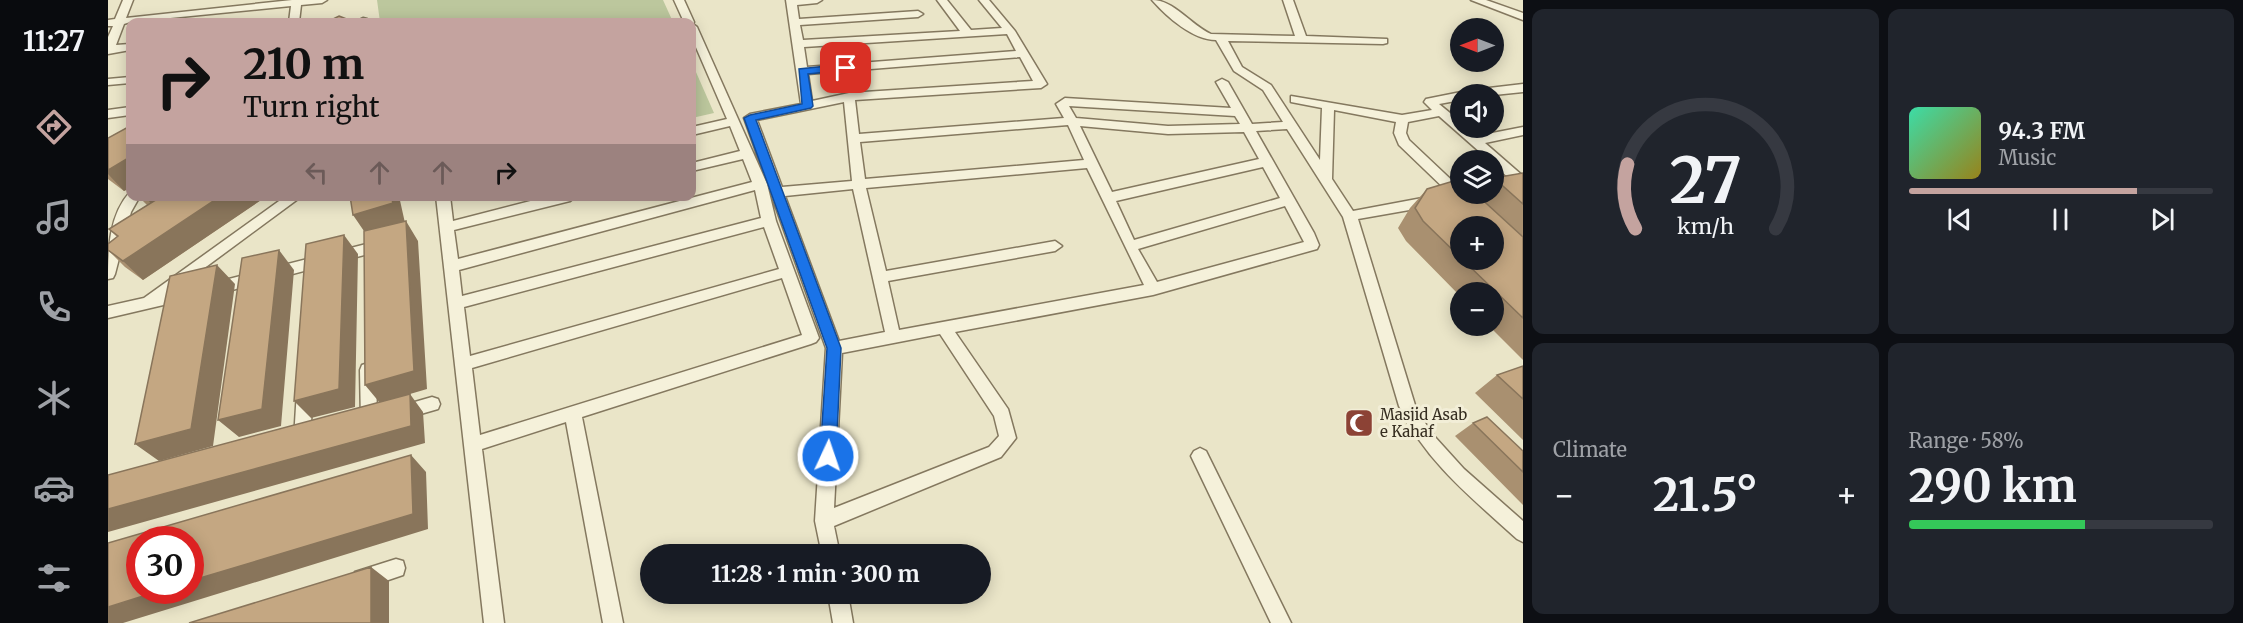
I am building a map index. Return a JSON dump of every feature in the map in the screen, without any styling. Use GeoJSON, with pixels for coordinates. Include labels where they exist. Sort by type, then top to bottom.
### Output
{"type":"FeatureCollection","features":[{"type":"Feature","properties":{"kind":"street"},"geometry":{"type":"LineString","coordinates":[[126,47],[108,50],[113,22],[128,0]]}},
{"type":"Feature","properties":{"kind":"street"},"geometry":{"type":"LineString","coordinates":[[203,17],[208,0]]}},
{"type":"Feature","properties":{"kind":"street"},"geometry":{"type":"LineString","coordinates":[[185,18],[297,1],[322,0]]}},
{"type":"Feature","properties":{"kind":"street"},"geometry":{"type":"LineString","coordinates":[[679,0],[687,18]]}},
{"type":"Feature","properties":{"kind":"street"},"geometry":{"type":"LineString","coordinates":[[807,106],[792,1],[817,0]]}},
{"type":"Feature","properties":{"kind":"street"},"geometry":{"type":"LineString","coordinates":[[942,0],[968,34]]}},
{"type":"Feature","properties":{"kind":"street"},"geometry":{"type":"LineString","coordinates":[[829,544],[824,521],[834,348],[750,118],[849,97],[1041,84],[1021,54],[1010,31],[984,0]]}},
{"type":"Feature","properties":{"kind":"street"},"geometry":{"type":"LineString","coordinates":[[1157,0],[1200,34],[1220,37],[1383,41]]}},
{"type":"Feature","properties":{"kind":"street"},"geometry":{"type":"LineString","coordinates":[[1288,0],[1302,39]]}},
{"type":"Feature","properties":{"kind":"street"},"geometry":{"type":"LineString","coordinates":[[1476,0],[1523,17]]}},
{"type":"Feature","properties":{"kind":"street"},"geometry":{"type":"LineString","coordinates":[[295,18],[297,1]]}},
{"type":"Feature","properties":{"kind":"street"},"geometry":{"type":"LineString","coordinates":[[795,22],[918,14]]}},
{"type":"Feature","properties":{"kind":"street"},"geometry":{"type":"LineString","coordinates":[[798,44],[1010,31]]}},
{"type":"Feature","properties":{"kind":"street"},"geometry":{"type":"LineString","coordinates":[[474,444],[811,338],[769,221],[760,184],[696,36]]}},
{"type":"Feature","properties":{"kind":"street"},"geometry":{"type":"LineString","coordinates":[[1220,37],[1238,69],[1263,84],[1350,216],[1407,406],[1416,427],[1431,448],[1523,533]]}},
{"type":"Feature","properties":{"kind":"street"},"geometry":{"type":"LineString","coordinates":[[802,71],[1021,54]]}},
{"type":"Feature","properties":{"kind":"street"},"geometry":{"type":"LineString","coordinates":[[108,82],[126,80]]}},
{"type":"Feature","properties":{"kind":"street"},"geometry":{"type":"LineString","coordinates":[[834,348],[893,335],[1153,289],[1311,244],[1222,82]]}},
{"type":"Feature","properties":{"kind":"street"},"geometry":{"type":"LineString","coordinates":[[1504,90],[1523,88]]}},
{"type":"Feature","properties":{"kind":"street"},"geometry":{"type":"LineString","coordinates":[[849,97],[859,185],[893,335]]}},
{"type":"Feature","properties":{"kind":"street"},"geometry":{"type":"LineString","coordinates":[[1450,98],[1431,101],[1431,105],[1523,184]]}},
{"type":"Feature","properties":{"kind":"street"},"geometry":{"type":"LineString","coordinates":[[1295,99],[1402,119],[1440,112]]}},
{"type":"Feature","properties":{"kind":"street"},"geometry":{"type":"LineString","coordinates":[[1153,289],[1062,104],[1063,102],[1238,112]]}},
{"type":"Feature","properties":{"kind":"street"},"geometry":{"type":"LineString","coordinates":[[1326,179],[1328,105]]}},
{"type":"Feature","properties":{"kind":"street"},"geometry":{"type":"LineString","coordinates":[[108,114],[126,112]]}},
{"type":"Feature","properties":{"kind":"street"},"geometry":{"type":"LineString","coordinates":[[1402,119],[1400,133],[1403,142],[1450,181]]}},
{"type":"Feature","properties":{"kind":"street"},"geometry":{"type":"LineString","coordinates":[[696,130],[734,121]]}},
{"type":"Feature","properties":{"kind":"street"},"geometry":{"type":"LineString","coordinates":[[854,138],[1071,121],[1180,130],[1289,125]]}},
{"type":"Feature","properties":{"kind":"street"},"geometry":{"type":"LineString","coordinates":[[1473,141],[1523,131]]}},
{"type":"Feature","properties":{"kind":"street"},"geometry":{"type":"LineString","coordinates":[[696,166],[746,154]]}},
{"type":"Feature","properties":{"kind":"street"},"geometry":{"type":"LineString","coordinates":[[1107,198],[1267,162]]}},
{"type":"Feature","properties":{"kind":"street"},"geometry":{"type":"LineString","coordinates":[[777,192],[1093,163]]}},
{"type":"Feature","properties":{"kind":"street"},"geometry":{"type":"LineString","coordinates":[[452,266],[760,184]]}},
{"type":"Feature","properties":{"kind":"street"},"geometry":{"type":"LineString","coordinates":[[1504,189],[1523,184]]}},
{"type":"Feature","properties":{"kind":"street"},"geometry":{"type":"LineString","coordinates":[[1350,216],[1450,197]]}},
{"type":"Feature","properties":{"kind":"street"},"geometry":{"type":"LineString","coordinates":[[1130,246],[1288,200]]}},
{"type":"Feature","properties":{"kind":"street"},"geometry":{"type":"LineString","coordinates":[[108,274],[124,211],[131,201]]}},
{"type":"Feature","properties":{"kind":"street"},"geometry":{"type":"LineString","coordinates":[[143,304],[289,201]]}},
{"type":"Feature","properties":{"kind":"street"},"geometry":{"type":"LineString","coordinates":[[444,201],[494,623]]}},
{"type":"Feature","properties":{"kind":"street"},"geometry":{"type":"LineString","coordinates":[[447,227],[550,201]]}},
{"type":"Feature","properties":{"kind":"street"},"geometry":{"type":"LineString","coordinates":[[1472,204],[1476,211]]}},
{"type":"Feature","properties":{"kind":"street"},"geometry":{"type":"LineString","coordinates":[[457,303],[769,221]]}},
{"type":"Feature","properties":{"kind":"street"},"geometry":{"type":"LineString","coordinates":[[108,312],[179,296],[249,287],[313,262],[366,255],[394,241]]}},
{"type":"Feature","properties":{"kind":"street"},"geometry":{"type":"LineString","coordinates":[[113,255],[132,243]]}},
{"type":"Feature","properties":{"kind":"street"},"geometry":{"type":"LineString","coordinates":[[880,277],[1055,246]]}},
{"type":"Feature","properties":{"kind":"street"},"geometry":{"type":"LineString","coordinates":[[312,285],[313,262]]}},
{"type":"Feature","properties":{"kind":"street"},"geometry":{"type":"LineString","coordinates":[[464,364],[786,272]]}},
{"type":"Feature","properties":{"kind":"street"},"geometry":{"type":"LineString","coordinates":[[176,319],[179,296]]}},
{"type":"Feature","properties":{"kind":"street"},"geometry":{"type":"LineString","coordinates":[[824,521],[995,452],[1008,438],[1002,414],[943,326]]}},
{"type":"Feature","properties":{"kind":"street"},"geometry":{"type":"LineString","coordinates":[[368,352],[364,422],[432,404]]}},
{"type":"Feature","properties":{"kind":"street"},"geometry":{"type":"LineString","coordinates":[[306,380],[296,440],[324,433]]}},
{"type":"Feature","properties":{"kind":"street"},"geometry":{"type":"LineString","coordinates":[[573,413],[613,623]]}},
{"type":"Feature","properties":{"kind":"street"},"geometry":{"type":"LineString","coordinates":[[1200,456],[1281,623]]}},
{"type":"Feature","properties":{"kind":"street"},"geometry":{"type":"LineString","coordinates":[[341,585],[396,568]]}},
{"type":"Feature","properties":{"kind":"street"},"geometry":{"type":"LineString","coordinates":[[840,604],[843,623]]}},
{"type":"Feature","properties":{"kind":"green space"},"geometry":{"type":"Polygon","coordinates":[[[377,0],[663,0],[671,18],[379,18],[377,0]]]}},
{"type":"Feature","properties":{"kind":"green space"},"geometry":{"type":"Polygon","coordinates":[[[696,72],[714,113],[696,117],[696,72]]]}},
{"type":"Feature","properties":{"kind":"building"},"geometry":{"type":"Polygon","coordinates":[[[126,128],[126,159],[108,170],[108,138],[126,128]]]}},
{"type":"Feature","properties":{"kind":"building"},"geometry":{"type":"Polygon","coordinates":[[[1523,173],[1523,204],[1504,187],[1504,176],[1523,173]]]}},
{"type":"Feature","properties":{"kind":"building"},"geometry":{"type":"Polygon","coordinates":[[[1450,182],[1450,204],[1487,204],[1500,216],[1450,216],[1450,247],[1423,221],[1415,208],[1427,189],[1450,182]]]}},
{"type":"Feature","properties":{"kind":"building"},"geometry":{"type":"Polygon","coordinates":[[[154,201],[213,201],[123,261],[108,250],[108,244],[118,236],[109,229],[154,201]]]}},
{"type":"Feature","properties":{"kind":"building"},"geometry":{"type":"Polygon","coordinates":[[[351,201],[392,201],[393,203],[353,215],[351,201]]]}},
{"type":"Feature","properties":{"kind":"building"},"geometry":{"type":"Polygon","coordinates":[[[1504,220],[1523,237],[1523,318],[1504,300],[1504,282],[1486,282],[1473,270],[1504,270],[1504,220]]]}},
{"type":"Feature","properties":{"kind":"building"},"geometry":{"type":"Polygon","coordinates":[[[406,221],[414,371],[365,385],[364,231],[406,221]]]}},
{"type":"Feature","properties":{"kind":"building"},"geometry":{"type":"Polygon","coordinates":[[[344,235],[339,389],[294,401],[306,244],[344,235]]]}},
{"type":"Feature","properties":{"kind":"building"},"geometry":{"type":"Polygon","coordinates":[[[279,250],[262,409],[218,420],[242,258],[279,250]]]}},
{"type":"Feature","properties":{"kind":"building"},"geometry":{"type":"Polygon","coordinates":[[[217,265],[191,429],[135,444],[170,276],[217,265]]]}},
{"type":"Feature","properties":{"kind":"building"},"geometry":{"type":"Polygon","coordinates":[[[1523,366],[1523,399],[1497,375],[1523,366]]]}},
{"type":"Feature","properties":{"kind":"building"},"geometry":{"type":"Polygon","coordinates":[[[410,394],[411,426],[108,509],[108,475],[410,394]]]}},
{"type":"Feature","properties":{"kind":"building"},"geometry":{"type":"Polygon","coordinates":[[[1487,417],[1523,451],[1523,472],[1473,423],[1487,417]]]}},
{"type":"Feature","properties":{"kind":"building"},"geometry":{"type":"Polygon","coordinates":[[[411,455],[413,514],[204,577],[204,526],[167,526],[411,455]]]}},
{"type":"Feature","properties":{"kind":"building"},"geometry":{"type":"Polygon","coordinates":[[[126,538],[126,601],[108,607],[108,543],[126,538]]]}},
{"type":"Feature","properties":{"kind":"building"},"geometry":{"type":"Polygon","coordinates":[[[371,567],[371,623],[189,623],[371,567]]]}},
{"type":"Feature","properties":{"kind":"place","name":"Masjid Asab e Kahaf"},"geometry":{"type":"Point","coordinates":[1359,423]}},
{"type":"Feature","properties":{"kind":"route"},"geometry":{"type":"LineString","coordinates":[[828,456],[834,348],[750,118],[807,106],[802,71],[846,68]]}}]}
